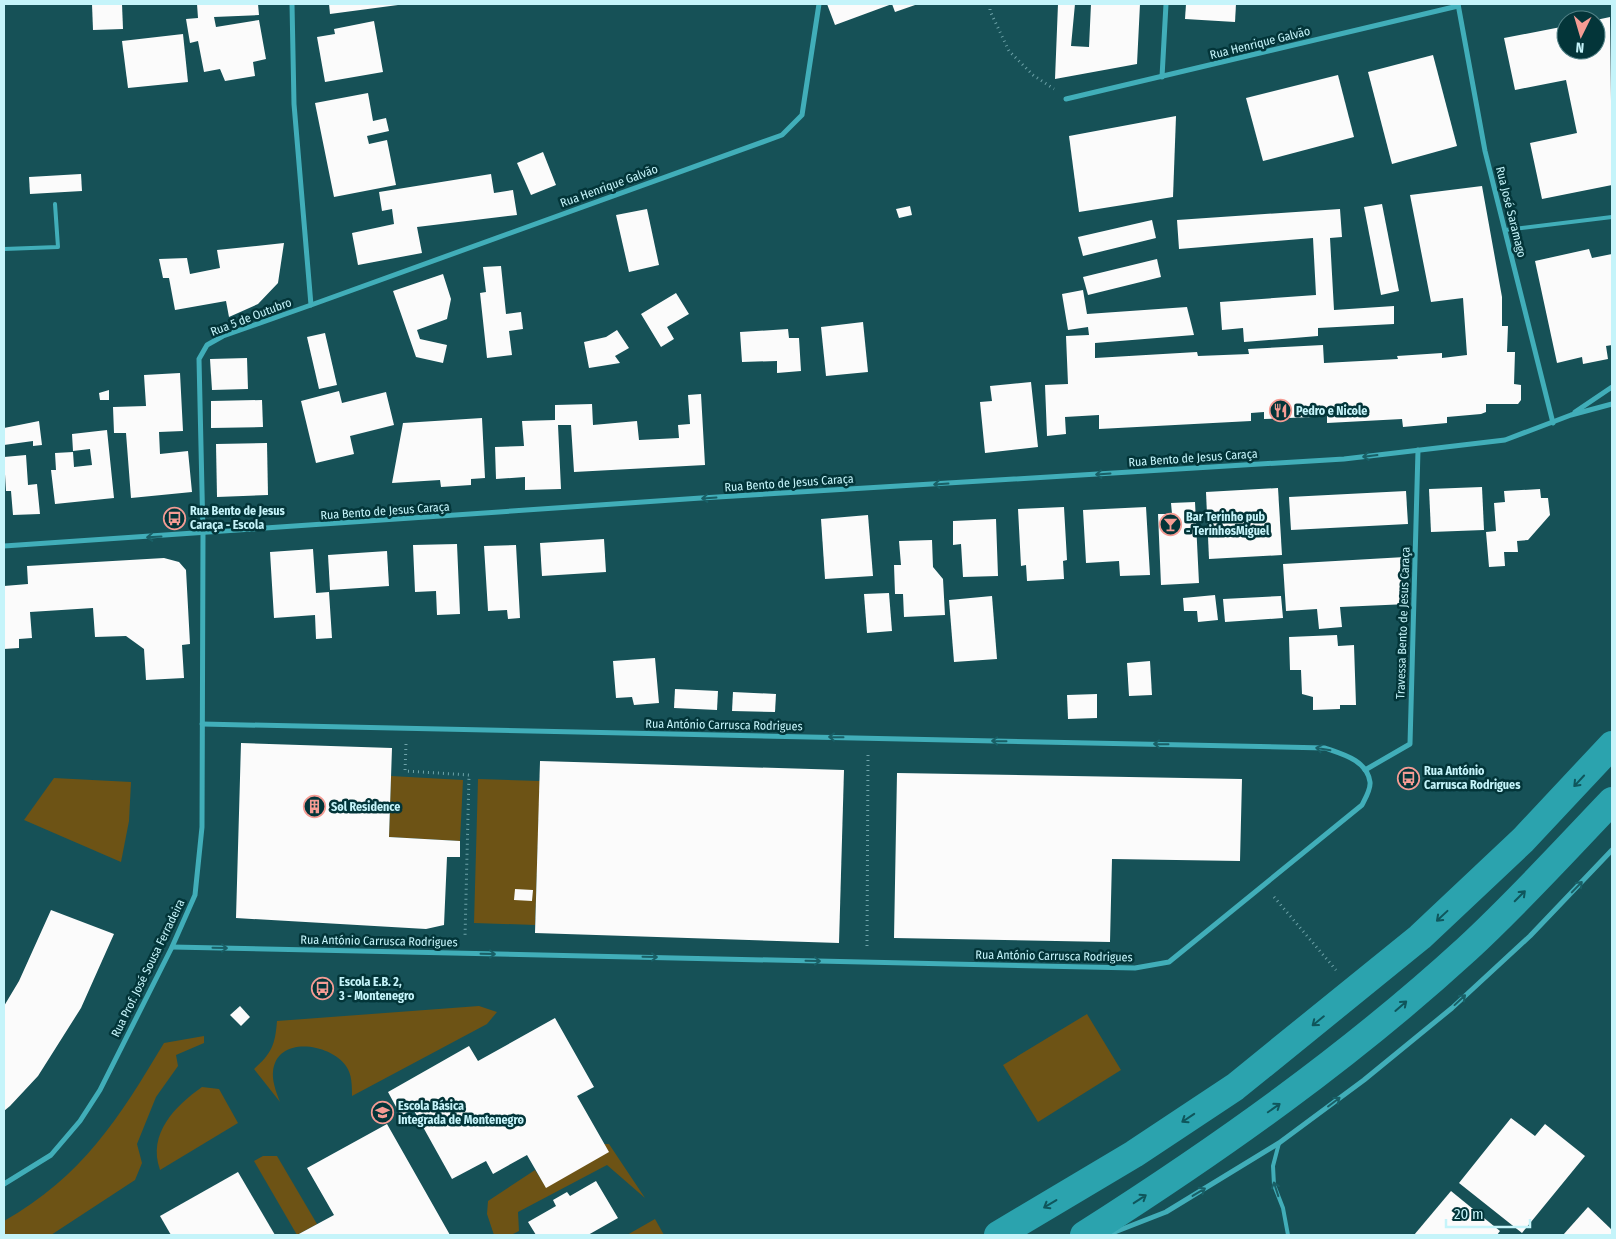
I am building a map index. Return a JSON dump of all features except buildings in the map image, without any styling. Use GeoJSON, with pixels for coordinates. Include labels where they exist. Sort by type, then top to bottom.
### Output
{"type":"FeatureCollection","features":[{"type":"Feature","properties":{"kind":"main road"},"geometry":{"type":"LineString","coordinates":[[998,1235],[1134,1154],[1235,1087],[1420,937],[1524,840],[1612,745]]}},
{"type":"Feature","properties":{"kind":"main road"},"geometry":{"type":"LineString","coordinates":[[1084,1235],[1176,1176],[1282,1102],[1372,1031],[1468,948],[1612,800]]}},
{"type":"Feature","properties":{"kind":"street","name":"Rua 5 de Outubro"},"geometry":{"type":"LineString","coordinates":[[203,534],[199,359],[207,345],[223,336],[311,305],[294,104],[292,4]]}},
{"type":"Feature","properties":{"kind":"street","name":"Rua Henrique Galvão"},"geometry":{"type":"LineString","coordinates":[[311,305],[782,135],[802,115],[819,4]]}},
{"type":"Feature","properties":{"kind":"street"},"geometry":{"type":"LineString","coordinates":[[1162,77],[1166,4]]}},
{"type":"Feature","properties":{"kind":"street","name":"Rua Henrique Galvão"},"geometry":{"type":"LineString","coordinates":[[1066,99],[1458,5]]}},
{"type":"Feature","properties":{"kind":"street","name":"Rua José Saramago"},"geometry":{"type":"LineString","coordinates":[[1458,5],[1485,151],[1552,423]]}},
{"type":"Feature","properties":{"kind":"street"},"geometry":{"type":"LineString","coordinates":[[1571,415],[1612,387]]}},
{"type":"Feature","properties":{"kind":"street"},"geometry":{"type":"LineString","coordinates":[[1571,415],[1612,404]]}},
{"type":"Feature","properties":{"kind":"street","name":"Rua Bento de Jesus Caraça"},"geometry":{"type":"LineString","coordinates":[[4,546],[203,534],[700,498],[1344,459],[1505,440],[1571,415]]}},
{"type":"Feature","properties":{"kind":"street","name":"Travessa Bento de Jesus Caraça"},"geometry":{"type":"LineString","coordinates":[[1366,770],[1410,744],[1418,450]]}},
{"type":"Feature","properties":{"kind":"street","name":"Rua Prof. José Sousa Ferradeira"},"geometry":{"type":"LineString","coordinates":[[4,1184],[51,1155],[80,1121],[100,1090],[172,947],[194,894],[202,827],[203,534]]}},
{"type":"Feature","properties":{"kind":"street","name":"Rua António Carrusca Rodrigues"},"geometry":{"type":"LineString","coordinates":[[172,947],[1135,968],[1169,962],[1362,805],[1370,784],[1366,770],[1352,757],[1325,748],[202,724]]}},
{"type":"Feature","properties":{"kind":"street"},"geometry":{"type":"LineString","coordinates":[[1107,1235],[1166,1212],[1279,1143],[1364,1080],[1452,1008],[1530,936],[1612,850]]}},
{"type":"Feature","properties":{"kind":"lane"},"geometry":{"type":"LineString","coordinates":[[4,249],[58,247],[56,204]]}},
{"type":"Feature","properties":{"kind":"lane"},"geometry":{"type":"LineString","coordinates":[[1505,230],[1612,217]]}},
{"type":"Feature","properties":{"kind":"lane"},"geometry":{"type":"LineString","coordinates":[[1279,1143],[1273,1166],[1274,1185],[1283,1208],[1288,1235]]}},
{"type":"Feature","properties":{"kind":"path"},"geometry":{"type":"LineString","coordinates":[[990,4],[990,11],[1008,51],[1033,75],[1066,99]]}},
{"type":"Feature","properties":{"kind":"path"},"geometry":{"type":"LineString","coordinates":[[406,728],[405,771],[469,775],[465,953]]}},
{"type":"Feature","properties":{"kind":"path"},"geometry":{"type":"LineString","coordinates":[[867,962],[868,738]]}},
{"type":"Feature","properties":{"kind":"path"},"geometry":{"type":"LineString","coordinates":[[1263,884],[1355,991]]}},
{"type":"Feature","properties":{"kind":"shaded area"},"geometry":{"type":"Polygon","coordinates":[[[391,776],[463,780],[460,841],[389,837],[391,776]]]}},
{"type":"Feature","properties":{"kind":"shaded area"},"geometry":{"type":"Polygon","coordinates":[[[54,778],[131,782],[129,821],[121,862],[24,820],[54,778]]]}},
{"type":"Feature","properties":{"kind":"shaded area"},"geometry":{"type":"Polygon","coordinates":[[[478,779],[540,781],[535,925],[474,923],[478,779]]]}},
{"type":"Feature","properties":{"kind":"shaded area"},"geometry":{"type":"Polygon","coordinates":[[[479,1006],[497,1012],[487,1024],[352,1096],[351,1076],[346,1066],[338,1058],[317,1048],[305,1046],[293,1048],[283,1052],[276,1060],[273,1076],[280,1102],[254,1069],[272,1048],[277,1021],[479,1006]]]}},
{"type":"Feature","properties":{"kind":"shaded area"},"geometry":{"type":"Polygon","coordinates":[[[1087,1014],[1121,1070],[1038,1122],[1003,1065],[1087,1014]]]}},
{"type":"Feature","properties":{"kind":"shaded area"},"geometry":{"type":"Polygon","coordinates":[[[204,1036],[204,1043],[176,1055],[178,1066],[156,1097],[137,1144],[142,1163],[135,1180],[51,1235],[4,1235],[4,1221],[32,1204],[56,1185],[97,1143],[131,1096],[164,1043],[204,1036]]]}},
{"type":"Feature","properties":{"kind":"shaded area"},"geometry":{"type":"Polygon","coordinates":[[[202,1087],[219,1089],[238,1123],[160,1170],[157,1145],[160,1133],[173,1112],[202,1087]]]}},
{"type":"Feature","properties":{"kind":"shaded area"},"geometry":{"type":"Polygon","coordinates":[[[604,1144],[609,1144],[645,1198],[607,1165],[518,1212],[519,1231],[511,1235],[494,1235],[487,1214],[488,1201],[535,1170],[546,1187],[604,1144]]]}},
{"type":"Feature","properties":{"kind":"shaded area"},"geometry":{"type":"Polygon","coordinates":[[[263,1156],[277,1156],[317,1224],[297,1235],[254,1161],[263,1156]]]}},
{"type":"Feature","properties":{"kind":"shaded area"},"geometry":{"type":"Polygon","coordinates":[[[655,1219],[664,1235],[627,1235],[655,1219]]]}},
{"type":"Feature","properties":{"kind":"place","name":"Pedro e Nicole"},"geometry":{"type":"Point","coordinates":[1280,411]}},
{"type":"Feature","properties":{"kind":"place","name":"Rua Bento de Jesus Caraça - Escola"},"geometry":{"type":"Point","coordinates":[174,518]}},
{"type":"Feature","properties":{"kind":"place","name":"Bar Terinho pub - TerinhosMiguel"},"geometry":{"type":"Point","coordinates":[1170,524]}},
{"type":"Feature","properties":{"kind":"place","name":"Rua António Carrusca Rodrigues"},"geometry":{"type":"Point","coordinates":[1408,778]}},
{"type":"Feature","properties":{"kind":"place","name":"Sol Residence"},"geometry":{"type":"Point","coordinates":[315,807]}},
{"type":"Feature","properties":{"kind":"place","name":"Escola E.B. 2, 3 - Montenegro"},"geometry":{"type":"Point","coordinates":[323,989]}},
{"type":"Feature","properties":{"kind":"place","name":"Escola Básica Integrada de Montenegro"},"geometry":{"type":"Point","coordinates":[382,1113]}}]}
